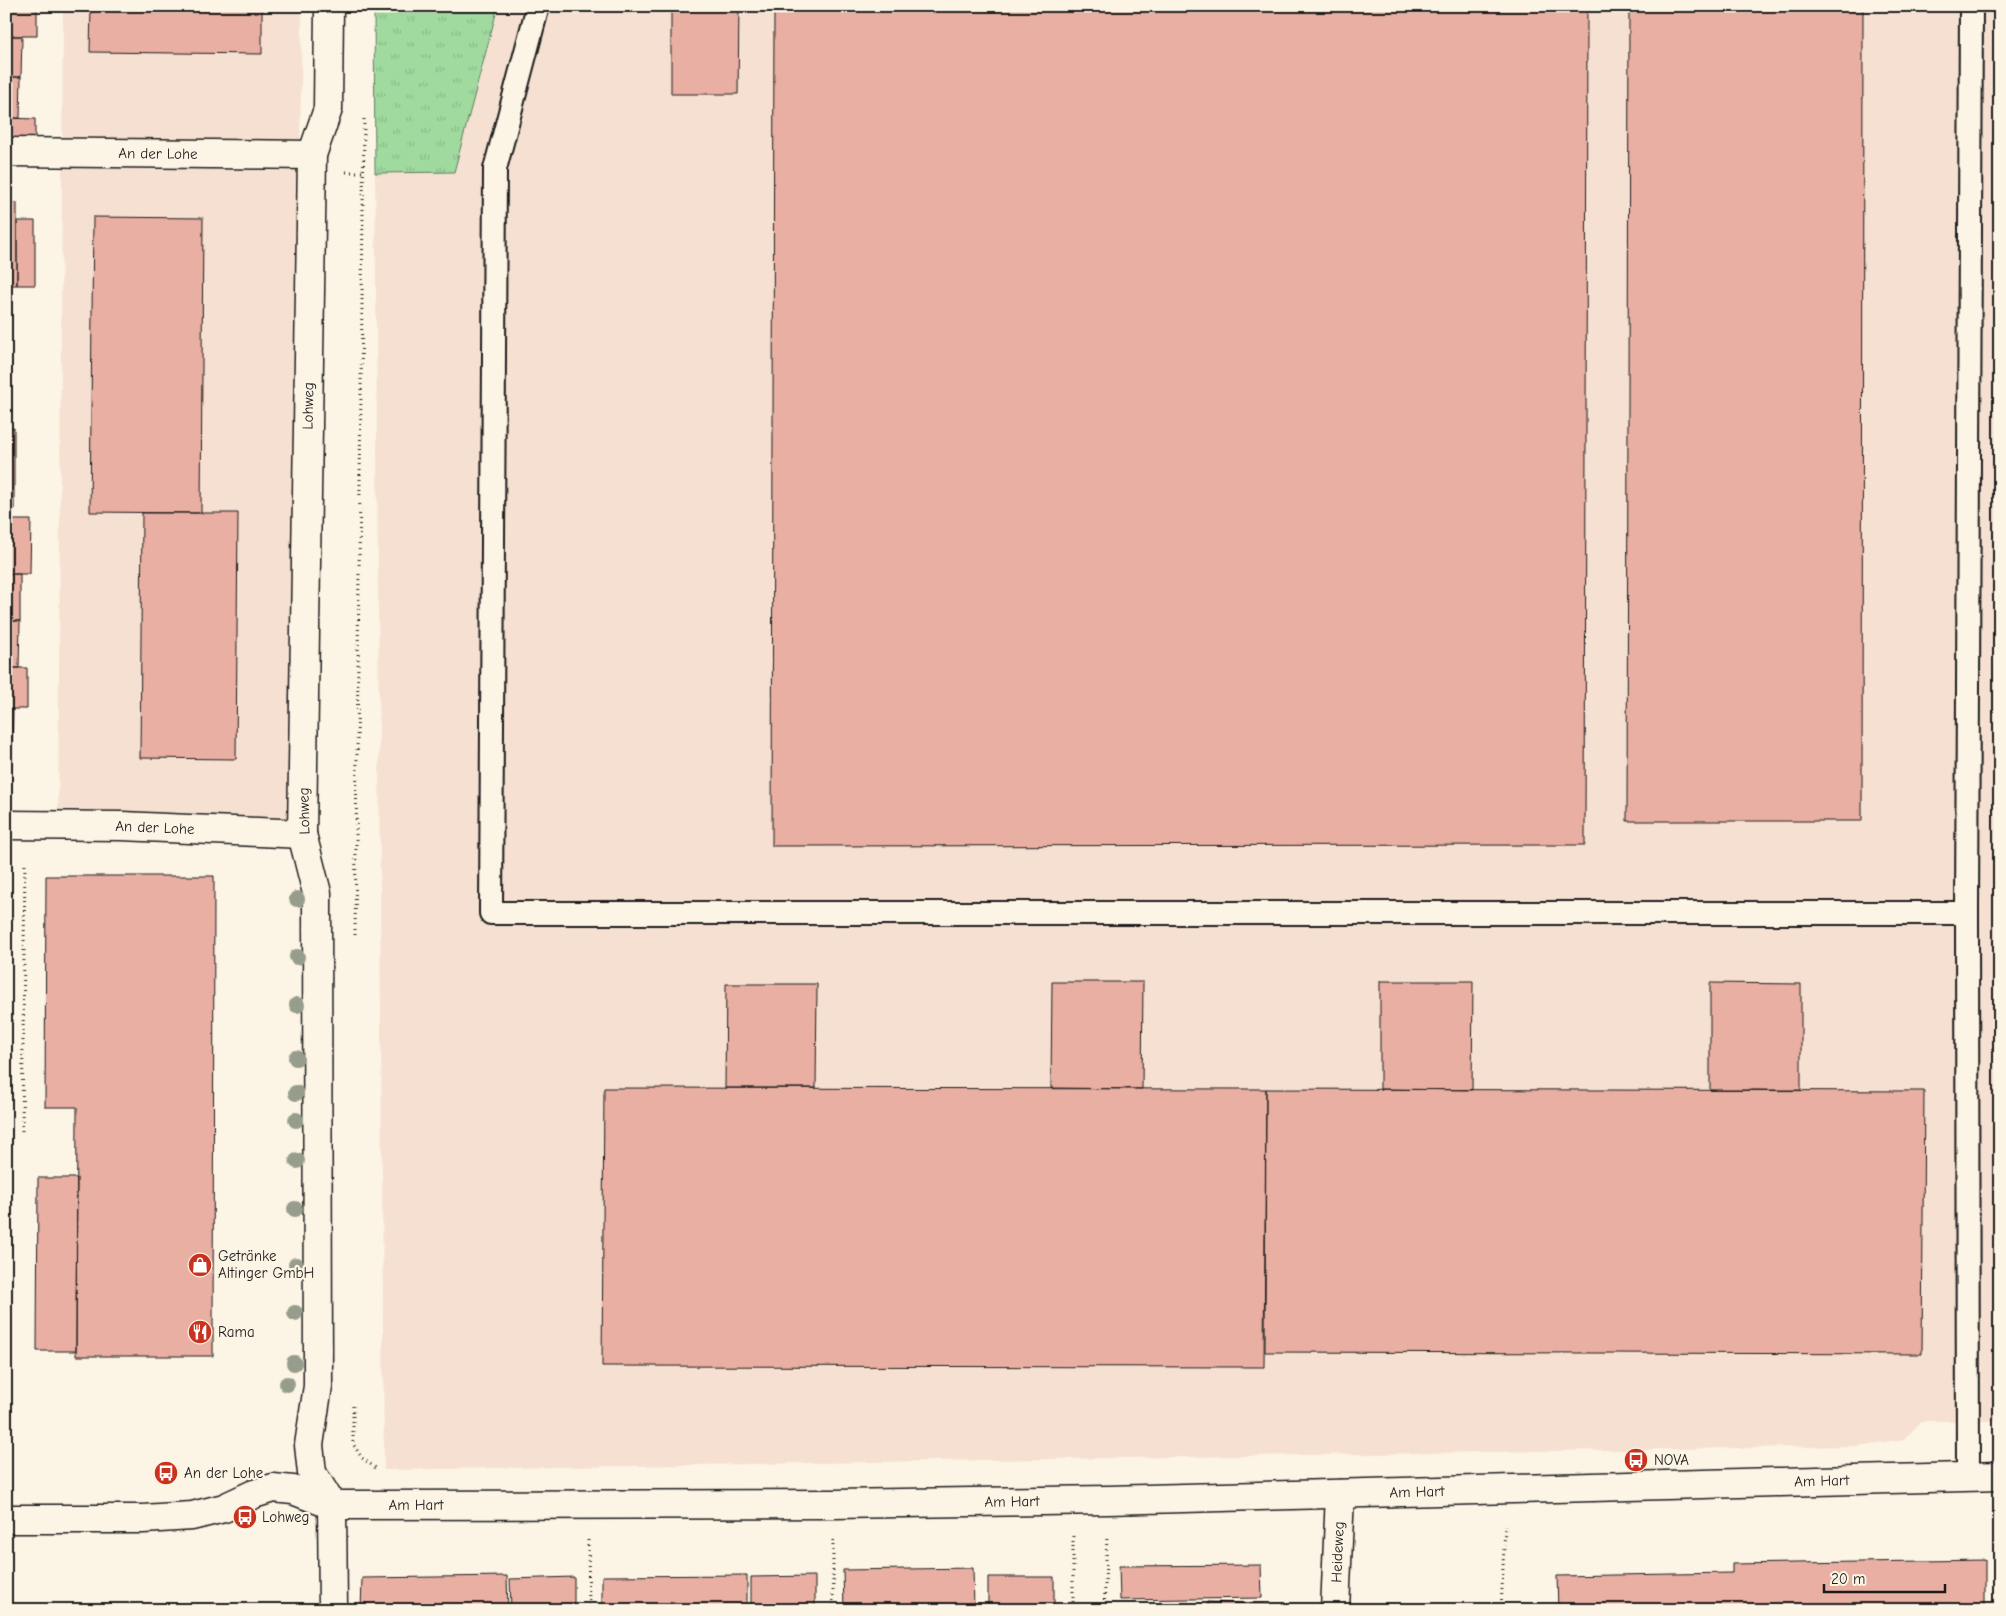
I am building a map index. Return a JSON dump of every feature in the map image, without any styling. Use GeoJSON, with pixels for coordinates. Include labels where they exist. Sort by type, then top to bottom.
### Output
{"type":"FeatureCollection","features":[{"type":"Feature","properties":{"kind":"street","name":"Lohweg"},"geometry":{"type":"LineString","coordinates":[[329,6],[328,109],[312,155],[302,834],[317,892],[318,1386],[308,1445],[312,1473],[332,1506]]}},
{"type":"Feature","properties":{"kind":"street","name":"An der Lohe"},"geometry":{"type":"LineString","coordinates":[[6,152],[312,155]]}},
{"type":"Feature","properties":{"kind":"street","name":"An der Lohe"},"geometry":{"type":"LineString","coordinates":[[16,826],[122,826],[302,834]]}},
{"type":"Feature","properties":{"kind":"street","name":"Am Hart"},"geometry":{"type":"LineString","coordinates":[[6,1520],[143,1519],[192,1516],[224,1508],[254,1494],[273,1488],[293,1490],[332,1506],[833,1504],[1073,1501],[2000,1476]]}},
{"type":"Feature","properties":{"kind":"street","name":"Heideweg"},"geometry":{"type":"LineString","coordinates":[[1335,1610],[1340,1494]]}},
{"type":"Feature","properties":{"kind":"street"},"geometry":{"type":"LineString","coordinates":[[332,1506],[333,1610]]}},
{"type":"Feature","properties":{"kind":"lane"},"geometry":{"type":"LineString","coordinates":[[538,6],[495,169],[491,913],[1967,913]]}},
{"type":"Feature","properties":{"kind":"lane"},"geometry":{"type":"LineString","coordinates":[[1968,1478],[1967,913],[1971,6]]}},
{"type":"Feature","properties":{"kind":"path"},"geometry":{"type":"LineString","coordinates":[[355,942],[364,110]]}},
{"type":"Feature","properties":{"kind":"path"},"geometry":{"type":"LineString","coordinates":[[16,826],[22,1132]]}},
{"type":"Feature","properties":{"kind":"path"},"geometry":{"type":"LineString","coordinates":[[353,1396],[353,1444],[362,1458],[377,1469],[376,1505]]}},
{"type":"Feature","properties":{"kind":"path"},"geometry":{"type":"LineString","coordinates":[[1501,1610],[1506,1489]]}},
{"type":"Feature","properties":{"kind":"path"},"geometry":{"type":"LineString","coordinates":[[1104,1610],[1108,1500]]}},
{"type":"Feature","properties":{"kind":"path"},"geometry":{"type":"LineString","coordinates":[[1073,1501],[1073,1610]]}},
{"type":"Feature","properties":{"kind":"path"},"geometry":{"type":"LineString","coordinates":[[588,1504],[589,1610]]}},
{"type":"Feature","properties":{"kind":"path"},"geometry":{"type":"LineString","coordinates":[[833,1504],[833,1610]]}},
{"type":"Feature","properties":{"kind":"shaded area"},"geometry":{"type":"Polygon","coordinates":[[[63,6],[302,6],[291,837],[58,833],[63,6]]]}},
{"type":"Feature","properties":{"kind":"shaded area"},"geometry":{"type":"Polygon","coordinates":[[[374,6],[2000,6],[2000,1421],[1921,1421],[1905,1439],[1857,1446],[384,1470],[374,6]]]}},
{"type":"Feature","properties":{"kind":"green space"},"geometry":{"type":"Polygon","coordinates":[[[374,6],[498,6],[454,172],[375,173],[374,6]]]}},
{"type":"Feature","properties":{"kind":"building"},"geometry":{"type":"Polygon","coordinates":[[[6,6],[37,6],[37,36],[6,36],[6,6]]]}},
{"type":"Feature","properties":{"kind":"building"},"geometry":{"type":"Polygon","coordinates":[[[91,6],[262,6],[262,54],[90,52],[91,6]]]}},
{"type":"Feature","properties":{"kind":"building"},"geometry":{"type":"Polygon","coordinates":[[[671,6],[739,6],[738,94],[671,94],[671,6]]]}},
{"type":"Feature","properties":{"kind":"building"},"geometry":{"type":"Polygon","coordinates":[[[774,6],[1587,6],[1585,845],[772,846],[774,6]]]}},
{"type":"Feature","properties":{"kind":"building"},"geometry":{"type":"Polygon","coordinates":[[[1629,6],[1863,6],[1862,821],[1627,821],[1629,6]]]}},
{"type":"Feature","properties":{"kind":"building"},"geometry":{"type":"Polygon","coordinates":[[[6,36],[22,36],[21,77],[6,77],[6,36]]]}},
{"type":"Feature","properties":{"kind":"building"},"geometry":{"type":"Polygon","coordinates":[[[6,77],[21,77],[20,118],[6,118],[6,77]]]}},
{"type":"Feature","properties":{"kind":"building"},"geometry":{"type":"Polygon","coordinates":[[[6,118],[35,119],[35,140],[6,139],[6,118]]]}},
{"type":"Feature","properties":{"kind":"building"},"geometry":{"type":"Polygon","coordinates":[[[6,203],[17,203],[17,285],[6,285],[6,203]]]}},
{"type":"Feature","properties":{"kind":"building"},"geometry":{"type":"Polygon","coordinates":[[[93,217],[203,218],[201,513],[90,512],[93,217]]]}},
{"type":"Feature","properties":{"kind":"building"},"geometry":{"type":"Polygon","coordinates":[[[17,221],[35,221],[35,285],[17,285],[17,221]]]}},
{"type":"Feature","properties":{"kind":"building"},"geometry":{"type":"Polygon","coordinates":[[[6,428],[14,428],[14,510],[6,510],[6,428]]]}},
{"type":"Feature","properties":{"kind":"building"},"geometry":{"type":"Polygon","coordinates":[[[142,513],[238,513],[236,759],[140,758],[142,513]]]}},
{"type":"Feature","properties":{"kind":"building"},"geometry":{"type":"Polygon","coordinates":[[[6,520],[31,520],[30,574],[6,574],[6,520]]]}},
{"type":"Feature","properties":{"kind":"building"},"geometry":{"type":"Polygon","coordinates":[[[6,574],[20,574],[20,621],[6,621],[6,574]]]}},
{"type":"Feature","properties":{"kind":"building"},"geometry":{"type":"Polygon","coordinates":[[[6,621],[20,621],[19,668],[6,668],[6,621]]]}},
{"type":"Feature","properties":{"kind":"building"},"geometry":{"type":"Polygon","coordinates":[[[6,668],[27,668],[27,709],[6,709],[6,668]]]}},
{"type":"Feature","properties":{"kind":"building"},"geometry":{"type":"Polygon","coordinates":[[[6,709],[13,709],[12,751],[6,751],[6,709]]]}},
{"type":"Feature","properties":{"kind":"building"},"geometry":{"type":"Polygon","coordinates":[[[6,751],[12,751],[11,793],[6,793],[6,751]]]}},
{"type":"Feature","properties":{"kind":"building"},"geometry":{"type":"Polygon","coordinates":[[[46,876],[214,876],[213,1356],[76,1356],[77,1107],[45,1107],[46,876]]]}},
{"type":"Feature","properties":{"kind":"building"},"geometry":{"type":"Polygon","coordinates":[[[1380,981],[1473,981],[1472,1090],[1380,1089],[1380,981]]]}},
{"type":"Feature","properties":{"kind":"building"},"geometry":{"type":"Polygon","coordinates":[[[1052,982],[1143,982],[1142,1089],[1051,1088],[1052,982]]]}},
{"type":"Feature","properties":{"kind":"building"},"geometry":{"type":"Polygon","coordinates":[[[1710,983],[1801,984],[1801,1090],[1710,1090],[1710,983]]]}},
{"type":"Feature","properties":{"kind":"building"},"geometry":{"type":"Polygon","coordinates":[[[726,984],[817,984],[816,1088],[725,1088],[726,984]]]}},
{"type":"Feature","properties":{"kind":"building"},"geometry":{"type":"Polygon","coordinates":[[[604,1088],[1266,1089],[1264,1367],[602,1366],[604,1088]]]}},
{"type":"Feature","properties":{"kind":"building"},"geometry":{"type":"Polygon","coordinates":[[[1266,1089],[1924,1091],[1922,1354],[1265,1352],[1266,1089]]]}},
{"type":"Feature","properties":{"kind":"building"},"geometry":{"type":"Polygon","coordinates":[[[38,1178],[77,1178],[76,1351],[37,1351],[38,1178]]]}},
{"type":"Feature","properties":{"kind":"building"},"geometry":{"type":"Polygon","coordinates":[[[1985,1560],[1985,1610],[1558,1610],[1557,1576],[1732,1573],[1732,1564],[1985,1560]]]}},
{"type":"Feature","properties":{"kind":"building"},"geometry":{"type":"Polygon","coordinates":[[[1261,1565],[1262,1598],[1120,1600],[1119,1566],[1261,1565]]]}},
{"type":"Feature","properties":{"kind":"building"},"geometry":{"type":"Polygon","coordinates":[[[973,1568],[974,1609],[844,1610],[843,1570],[973,1568]]]}},
{"type":"Feature","properties":{"kind":"building"},"geometry":{"type":"Polygon","coordinates":[[[747,1575],[747,1610],[602,1610],[602,1576],[747,1575]]]}},
{"type":"Feature","properties":{"kind":"building"},"geometry":{"type":"Polygon","coordinates":[[[507,1576],[508,1610],[361,1610],[362,1578],[507,1576]]]}},
{"type":"Feature","properties":{"kind":"building"},"geometry":{"type":"Polygon","coordinates":[[[815,1576],[815,1610],[751,1610],[751,1577],[815,1576]]]}},
{"type":"Feature","properties":{"kind":"building"},"geometry":{"type":"Polygon","coordinates":[[[574,1577],[574,1610],[511,1610],[510,1579],[574,1577]]]}},
{"type":"Feature","properties":{"kind":"building"},"geometry":{"type":"Polygon","coordinates":[[[988,1577],[1054,1577],[1054,1610],[988,1610],[988,1577]]]}},
{"type":"Feature","properties":{"kind":"building"},"geometry":{"type":"Polygon","coordinates":[[[1207,1602],[1279,1605],[1279,1610],[1207,1610],[1207,1602]]]}},
{"type":"Feature","properties":{"kind":"place","name":"Getränke Altinger GmbH"},"geometry":{"type":"Point","coordinates":[200,1265]}},
{"type":"Feature","properties":{"kind":"place","name":"Rama"},"geometry":{"type":"Point","coordinates":[200,1332]}},
{"type":"Feature","properties":{"kind":"place","name":"NOVA"},"geometry":{"type":"Point","coordinates":[1636,1460]}},
{"type":"Feature","properties":{"kind":"place","name":"An der Lohe"},"geometry":{"type":"Point","coordinates":[166,1473]}},
{"type":"Feature","properties":{"kind":"place","name":"Lohweg"},"geometry":{"type":"Point","coordinates":[245,1517]}}]}
